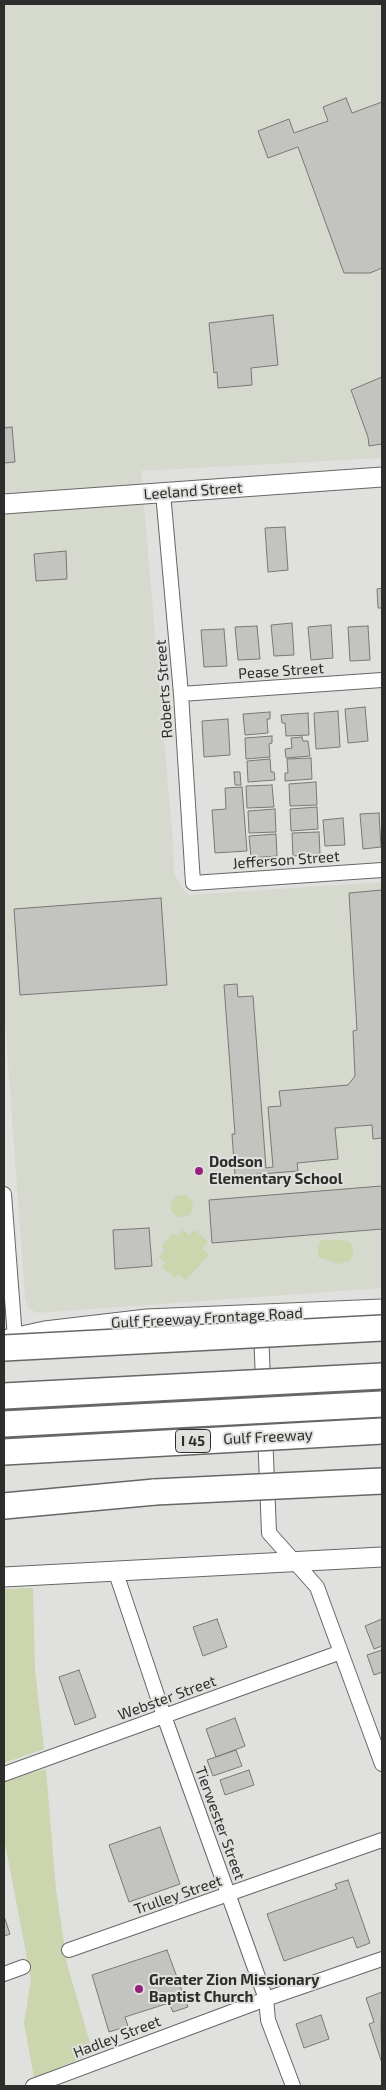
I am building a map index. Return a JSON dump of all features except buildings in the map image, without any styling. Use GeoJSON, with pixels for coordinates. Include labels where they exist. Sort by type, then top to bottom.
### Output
{"type":"FeatureCollection","features":[{"type":"Feature","properties":{"kind":"highway"},"geometry":{"type":"LineString","coordinates":[[7,1342],[382,1328]]}},
{"type":"Feature","properties":{"kind":"highway"},"geometry":{"type":"LineString","coordinates":[[4,1396],[382,1376]]}},
{"type":"Feature","properties":{"kind":"highway","name":"Gulf Freeway"},"geometry":{"type":"LineString","coordinates":[[4,1424],[382,1404]]}},
{"type":"Feature","properties":{"kind":"highway","name":"Gulf Freeway"},"geometry":{"type":"LineString","coordinates":[[4,1452],[382,1431]]}},
{"type":"Feature","properties":{"kind":"highway"},"geometry":{"type":"LineString","coordinates":[[4,1500],[382,1481]]}},
{"type":"Feature","properties":{"kind":"highway"},"geometry":{"type":"LineString","coordinates":[[4,1506],[155,1492]]}},
{"type":"Feature","properties":{"kind":"main road","name":"Leeland Street"},"geometry":{"type":"LineString","coordinates":[[4,504],[382,477]]}},
{"type":"Feature","properties":{"kind":"main road","name":"Gulf Freeway Frontage Road"},"geometry":{"type":"LineString","coordinates":[[7,1342],[45,1331],[147,1319],[382,1310]]}},
{"type":"Feature","properties":{"kind":"main road"},"geometry":{"type":"LineString","coordinates":[[4,1577],[382,1556]]}},
{"type":"Feature","properties":{"kind":"street","name":"Roberts Street"},"geometry":{"type":"LineString","coordinates":[[163,493],[181,694],[193,883]]}},
{"type":"Feature","properties":{"kind":"street","name":"Pease Street"},"geometry":{"type":"LineString","coordinates":[[181,694],[382,680]]}},
{"type":"Feature","properties":{"kind":"street","name":"Jefferson Street"},"geometry":{"type":"LineString","coordinates":[[193,883],[382,870]]}},
{"type":"Feature","properties":{"kind":"street"},"geometry":{"type":"LineString","coordinates":[[4,1194],[7,1342]]}},
{"type":"Feature","properties":{"kind":"street"},"geometry":{"type":"LineString","coordinates":[[260,1315],[269,1533],[317,1587],[382,1764]]}},
{"type":"Feature","properties":{"kind":"street","name":"Tierwester Street"},"geometry":{"type":"LineString","coordinates":[[115,1570],[164,1716],[266,1999],[268,2020],[293,2086]]}},
{"type":"Feature","properties":{"kind":"street","name":"Webster Street"},"geometry":{"type":"LineString","coordinates":[[4,1774],[341,1652]]}},
{"type":"Feature","properties":{"kind":"street","name":"Trulley Street"},"geometry":{"type":"LineString","coordinates":[[69,1950],[382,1840]]}},
{"type":"Feature","properties":{"kind":"street","name":"Hadley Street"},"geometry":{"type":"LineString","coordinates":[[33,2086],[266,1999],[382,1959]]}},
{"type":"Feature","properties":{"kind":"street"},"geometry":{"type":"LineString","coordinates":[[4,1974],[23,1967]]}},
{"type":"Feature","properties":{"kind":"shaded area"},"geometry":{"type":"Polygon","coordinates":[[[4,4],[382,4],[382,458],[141,471],[174,873],[182,888],[189,895],[382,882],[382,1288],[37,1313],[28,1308],[25,1299],[4,1007],[4,4]]]}},
{"type":"Feature","properties":{"kind":"green space"},"geometry":{"type":"Polygon","coordinates":[[[182,1195],[190,1198],[193,1206],[190,1214],[182,1217],[174,1214],[171,1206],[174,1198],[182,1195]]]}},
{"type":"Feature","properties":{"kind":"green space"},"geometry":{"type":"Polygon","coordinates":[[[183,1230],[189,1235],[195,1230],[208,1242],[202,1248],[209,1255],[186,1280],[178,1274],[175,1278],[162,1267],[166,1263],[159,1257],[165,1250],[161,1246],[173,1233],[177,1236],[183,1230]]]}},
{"type":"Feature","properties":{"kind":"green space"},"geometry":{"type":"Polygon","coordinates":[[[344,1240],[350,1242],[353,1255],[349,1261],[339,1264],[318,1257],[320,1241],[344,1240]]]}},
{"type":"Feature","properties":{"kind":"green space"},"geometry":{"type":"Polygon","coordinates":[[[33,1588],[35,1670],[44,1749],[4,1763],[4,1589],[33,1588]]]}},
{"type":"Feature","properties":{"kind":"green space"},"geometry":{"type":"Polygon","coordinates":[[[46,1769],[56,1890],[67,1964],[93,2053],[34,2078],[24,2023],[31,1979],[4,1838],[4,1781],[46,1769]]]}},
{"type":"Feature","properties":{"kind":"place","name":"Dodson Elementary School"},"geometry":{"type":"Point","coordinates":[199,1171]}},
{"type":"Feature","properties":{"kind":"place","name":"Greater Zion Missionary Baptist Church"},"geometry":{"type":"Point","coordinates":[139,1989]}}]}
